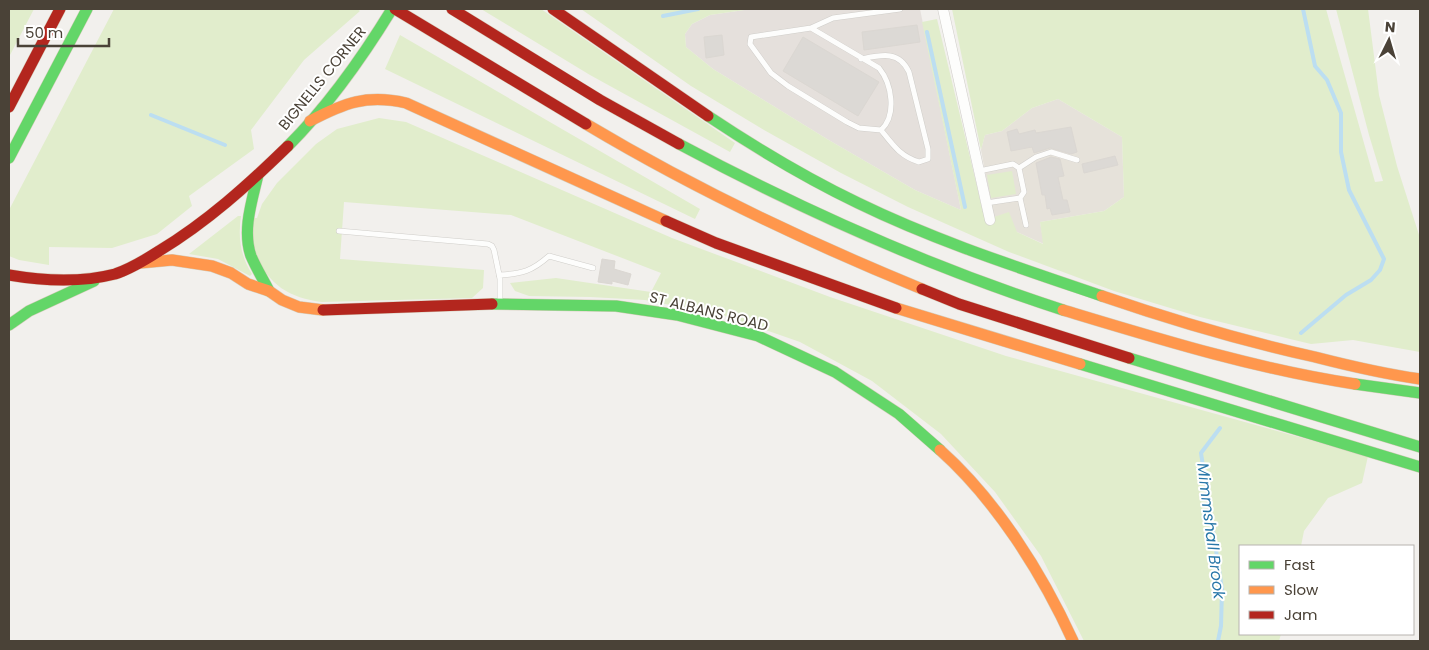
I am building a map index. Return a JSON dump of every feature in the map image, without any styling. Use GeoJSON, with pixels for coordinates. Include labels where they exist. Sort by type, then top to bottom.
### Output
{"type":"FeatureCollection","features":[{"type":"Feature","properties":{"kind":"main road"},"geometry":{"type":"LineString","coordinates":[[9,107],[60,9]]}},
{"type":"Feature","properties":{"kind":"main road"},"geometry":{"type":"LineString","coordinates":[[9,158],[87,9]]}},
{"type":"Feature","properties":{"kind":"main road"},"geometry":{"type":"LineString","coordinates":[[394,9],[610,138],[695,185],[883,273],[959,304],[1069,340],[1420,447]]}},
{"type":"Feature","properties":{"kind":"main road","name":"BIGNELLS CORNER"},"geometry":{"type":"LineString","coordinates":[[9,275],[35,279],[100,278],[120,272],[139,263],[184,235],[208,218],[258,175],[310,121],[353,68],[394,9]]}},
{"type":"Feature","properties":{"kind":"main road"},"geometry":{"type":"LineString","coordinates":[[452,9],[650,128],[723,167],[825,216],[967,276],[1092,320],[1191,348],[1324,379],[1420,394]]}},
{"type":"Feature","properties":{"kind":"main road"},"geometry":{"type":"LineString","coordinates":[[553,9],[697,110],[785,165],[835,192],[944,240],[1112,301],[1271,348],[1393,375],[1420,379]]}},
{"type":"Feature","properties":{"kind":"main road"},"geometry":{"type":"LineString","coordinates":[[310,121],[334,109],[362,99],[384,98],[406,103],[606,196],[716,243],[875,302],[1420,467]]}},
{"type":"Feature","properties":{"kind":"main road"},"geometry":{"type":"LineString","coordinates":[[258,175],[248,213],[248,239],[251,254],[269,291]]}},
{"type":"Feature","properties":{"kind":"main road","name":"ST ALBANS ROAD"},"geometry":{"type":"LineString","coordinates":[[139,263],[172,260],[212,266],[231,273],[248,284],[269,291],[282,300],[300,306],[325,310],[500,304],[616,306],[677,315],[758,336],[834,372],[899,414],[958,467],[996,511],[1030,561],[1060,612],[1073,641]]}},
{"type":"Feature","properties":{"kind":"main road"},"geometry":{"type":"LineString","coordinates":[[9,325],[34,308],[79,291],[100,278]]}},
{"type":"Feature","properties":{"kind":"street"},"geometry":{"type":"LineString","coordinates":[[943,9],[990,220]]}},
{"type":"Feature","properties":{"kind":"lane"},"geometry":{"type":"LineString","coordinates":[[861,59],[886,55],[895,56],[905,64],[909,72],[928,149],[928,158],[919,162],[905,156],[900,153],[881,130],[859,128],[846,122],[788,86],[771,73],[750,44],[751,37],[811,28],[833,18],[900,9]]}},
{"type":"Feature","properties":{"kind":"lane"},"geometry":{"type":"LineString","coordinates":[[811,28],[879,68],[884,75],[889,86],[890,112],[887,124],[881,130]]}},
{"type":"Feature","properties":{"kind":"lane"},"geometry":{"type":"LineString","coordinates":[[1019,168],[1036,157],[1051,152],[1077,160]]}},
{"type":"Feature","properties":{"kind":"lane"},"geometry":{"type":"LineString","coordinates":[[979,171],[1014,164],[1019,168],[1024,192],[1020,198],[1026,226]]}},
{"type":"Feature","properties":{"kind":"lane"},"geometry":{"type":"LineString","coordinates":[[986,203],[1020,198]]}},
{"type":"Feature","properties":{"kind":"lane"},"geometry":{"type":"LineString","coordinates":[[339,231],[488,244],[494,250],[500,276],[500,304]]}},
{"type":"Feature","properties":{"kind":"lane"},"geometry":{"type":"LineString","coordinates":[[500,276],[534,269],[549,256],[593,268]]}},
{"type":"Feature","properties":{"kind":"shaded area"},"geometry":{"type":"Polygon","coordinates":[[[751,9],[920,9],[961,210],[915,190],[827,139],[713,69],[686,47],[685,34],[692,24],[710,15],[751,9]]]}},
{"type":"Feature","properties":{"kind":"shaded area"},"geometry":{"type":"Polygon","coordinates":[[[1058,99],[1122,137],[1124,197],[1104,211],[1040,222],[1044,244],[1017,232],[994,218],[981,150],[985,135],[1002,131],[1032,108],[1058,99]]]}},
{"type":"Feature","properties":{"kind":"green space"},"geometry":{"type":"Polygon","coordinates":[[[9,9],[34,9],[9,57],[9,9]]]}},
{"type":"Feature","properties":{"kind":"green space"},"geometry":{"type":"Polygon","coordinates":[[[114,9],[357,9],[360,11],[304,60],[251,130],[254,149],[189,196],[192,206],[157,234],[112,248],[49,247],[49,265],[19,260],[9,256],[9,210],[114,9]]]}},
{"type":"Feature","properties":{"kind":"green space"},"geometry":{"type":"Polygon","coordinates":[[[481,9],[541,9],[735,143],[730,152],[590,75],[481,9]]]}},
{"type":"Feature","properties":{"kind":"green space"},"geometry":{"type":"Polygon","coordinates":[[[581,9],[751,9],[710,15],[692,24],[685,34],[686,47],[713,69],[827,139],[915,190],[961,210],[922,22],[937,19],[985,220],[1009,212],[1017,232],[1043,244],[1040,222],[1104,211],[1124,197],[1122,137],[1058,99],[1032,108],[1002,131],[985,135],[981,150],[952,9],[1326,9],[1375,182],[1383,181],[1336,9],[1368,9],[1379,95],[1397,166],[1420,238],[1420,352],[1353,340],[1311,344],[1290,339],[1200,317],[1114,291],[1009,252],[908,207],[841,173],[764,130],[691,86],[581,9]]]}},
{"type":"Feature","properties":{"kind":"green space"},"geometry":{"type":"Polygon","coordinates":[[[400,35],[700,209],[695,219],[385,69],[400,35]]]}},
{"type":"Feature","properties":{"kind":"green space"},"geometry":{"type":"Polygon","coordinates":[[[379,118],[406,122],[672,238],[830,297],[1006,356],[1368,456],[1362,483],[1328,498],[1304,531],[1301,545],[1239,545],[1239,635],[1281,635],[1279,641],[1084,641],[1041,556],[995,492],[941,434],[872,381],[800,342],[725,316],[645,300],[529,296],[515,291],[510,283],[556,278],[651,292],[661,273],[511,215],[344,202],[340,259],[484,270],[483,288],[472,298],[322,302],[300,297],[282,288],[267,274],[256,254],[253,241],[252,218],[257,218],[262,204],[277,183],[316,144],[337,129],[379,118]]]}},
{"type":"Feature","properties":{"kind":"green space"},"geometry":{"type":"Polygon","coordinates":[[[1012,171],[1016,194],[991,198],[987,175],[1012,171]]]}},
{"type":"Feature","properties":{"kind":"green space"},"geometry":{"type":"Polygon","coordinates":[[[238,216],[241,216],[241,246],[252,274],[250,276],[218,259],[189,254],[238,216]]]}},
{"type":"Feature","properties":{"kind":"building"},"geometry":{"type":"Polygon","coordinates":[[[917,25],[920,42],[864,50],[862,32],[917,25]]]}},
{"type":"Feature","properties":{"kind":"building"},"geometry":{"type":"Polygon","coordinates":[[[722,35],[724,55],[706,58],[704,37],[722,35]]]}},
{"type":"Feature","properties":{"kind":"building"},"geometry":{"type":"Polygon","coordinates":[[[803,37],[879,82],[858,116],[783,71],[803,37]]]}},
{"type":"Feature","properties":{"kind":"building"},"geometry":{"type":"Polygon","coordinates":[[[1071,127],[1077,152],[1071,154],[1050,148],[1034,153],[1032,147],[1011,151],[1007,132],[1017,129],[1019,134],[1035,130],[1036,133],[1071,127]]]}},
{"type":"Feature","properties":{"kind":"building"},"geometry":{"type":"Polygon","coordinates":[[[1115,156],[1118,165],[1084,173],[1082,164],[1115,156]]]}},
{"type":"Feature","properties":{"kind":"building"},"geometry":{"type":"Polygon","coordinates":[[[1051,157],[1060,159],[1064,176],[1058,177],[1063,200],[1067,200],[1070,212],[1052,215],[1050,208],[1047,209],[1045,195],[1042,195],[1036,163],[1051,157]]]}},
{"type":"Feature","properties":{"kind":"building"},"geometry":{"type":"Polygon","coordinates":[[[602,259],[615,261],[614,269],[631,274],[628,285],[612,281],[612,284],[598,282],[602,259]]]}},
{"type":"Feature","properties":{"kind":"waterway"},"geometry":{"type":"LineString","coordinates":[[663,16],[698,9]]}},
{"type":"Feature","properties":{"kind":"waterway","name":"Mimmshall Brook"},"geometry":{"type":"LineString","coordinates":[[1301,333],[1346,295],[1371,280],[1380,270],[1384,259],[1349,190],[1341,152],[1341,113],[1327,80],[1315,66],[1303,9]]}},
{"type":"Feature","properties":{"kind":"waterway"},"geometry":{"type":"LineString","coordinates":[[927,32],[965,207]]}},
{"type":"Feature","properties":{"kind":"waterway"},"geometry":{"type":"LineString","coordinates":[[151,115],[225,145]]}},
{"type":"Feature","properties":{"kind":"waterway","name":"Mimmshall Brook"},"geometry":{"type":"LineString","coordinates":[[1218,641],[1221,626],[1222,589],[1201,453],[1220,428]]}},
{"type":"Feature","properties":{"kind":"traffic: fast"},"geometry":{"type":"LineString","coordinates":[[9,158],[87,9]]}},
{"type":"Feature","properties":{"kind":"traffic: fast"},"geometry":{"type":"LineString","coordinates":[[288,146],[344,80],[392,9]]}},
{"type":"Feature","properties":{"kind":"traffic: fast"},"geometry":{"type":"LineString","coordinates":[[708,116],[800,173],[888,217],[978,253],[1102,296]]}},
{"type":"Feature","properties":{"kind":"traffic: fast"},"geometry":{"type":"LineString","coordinates":[[679,144],[772,192],[867,236],[964,275],[1063,310]]}},
{"type":"Feature","properties":{"kind":"traffic: fast"},"geometry":{"type":"LineString","coordinates":[[258,175],[249,216],[247,236],[251,256],[269,291]]}},
{"type":"Feature","properties":{"kind":"traffic: fast"},"geometry":{"type":"LineString","coordinates":[[9,325],[29,311],[94,281]]}},
{"type":"Feature","properties":{"kind":"traffic: fast"},"geometry":{"type":"LineString","coordinates":[[492,304],[616,306],[677,315],[758,336],[835,372],[899,414],[940,450]]}},
{"type":"Feature","properties":{"kind":"traffic: fast"},"geometry":{"type":"LineString","coordinates":[[1129,358],[1420,447]]}},
{"type":"Feature","properties":{"kind":"traffic: fast"},"geometry":{"type":"LineString","coordinates":[[1080,364],[1420,467]]}},
{"type":"Feature","properties":{"kind":"traffic: fast"},"geometry":{"type":"LineString","coordinates":[[1355,384],[1420,393]]}},
{"type":"Feature","properties":{"kind":"traffic: slow"},"geometry":{"type":"LineString","coordinates":[[310,121],[334,109],[356,102],[379,99],[406,103],[666,221]]}},
{"type":"Feature","properties":{"kind":"traffic: slow"},"geometry":{"type":"LineString","coordinates":[[586,124],[626,148],[751,213],[922,289]]}},
{"type":"Feature","properties":{"kind":"traffic: slow"},"geometry":{"type":"LineString","coordinates":[[140,263],[172,260],[212,266],[231,273],[248,284],[269,291],[282,300],[299,307],[323,310]]}},
{"type":"Feature","properties":{"kind":"traffic: slow"},"geometry":{"type":"LineString","coordinates":[[1102,296],[1234,337],[1394,375],[1420,379]]}},
{"type":"Feature","properties":{"kind":"traffic: slow"},"geometry":{"type":"LineString","coordinates":[[896,308],[1080,364]]}},
{"type":"Feature","properties":{"kind":"traffic: slow"},"geometry":{"type":"LineString","coordinates":[[1063,310],[1244,362],[1355,384]]}},
{"type":"Feature","properties":{"kind":"traffic: slow"},"geometry":{"type":"LineString","coordinates":[[940,450],[961,470],[999,514],[1032,564],[1061,615],[1073,641]]}},
{"type":"Feature","properties":{"kind":"traffic: jam"},"geometry":{"type":"LineString","coordinates":[[9,107],[60,9]]}},
{"type":"Feature","properties":{"kind":"traffic: jam"},"geometry":{"type":"LineString","coordinates":[[395,9],[586,124]]}},
{"type":"Feature","properties":{"kind":"traffic: jam"},"geometry":{"type":"LineString","coordinates":[[452,9],[600,100],[679,144]]}},
{"type":"Feature","properties":{"kind":"traffic: jam"},"geometry":{"type":"LineString","coordinates":[[553,9],[708,116]]}},
{"type":"Feature","properties":{"kind":"traffic: jam"},"geometry":{"type":"LineString","coordinates":[[9,275],[35,279],[75,280],[102,277],[126,270],[194,228],[242,189],[288,146]]}},
{"type":"Feature","properties":{"kind":"traffic: jam"},"geometry":{"type":"LineString","coordinates":[[666,221],[716,243],[896,308]]}},
{"type":"Feature","properties":{"kind":"traffic: jam"},"geometry":{"type":"LineString","coordinates":[[922,289],[959,304],[1129,358]]}},
{"type":"Feature","properties":{"kind":"traffic: jam"},"geometry":{"type":"LineString","coordinates":[[323,310],[492,304]]}}]}
